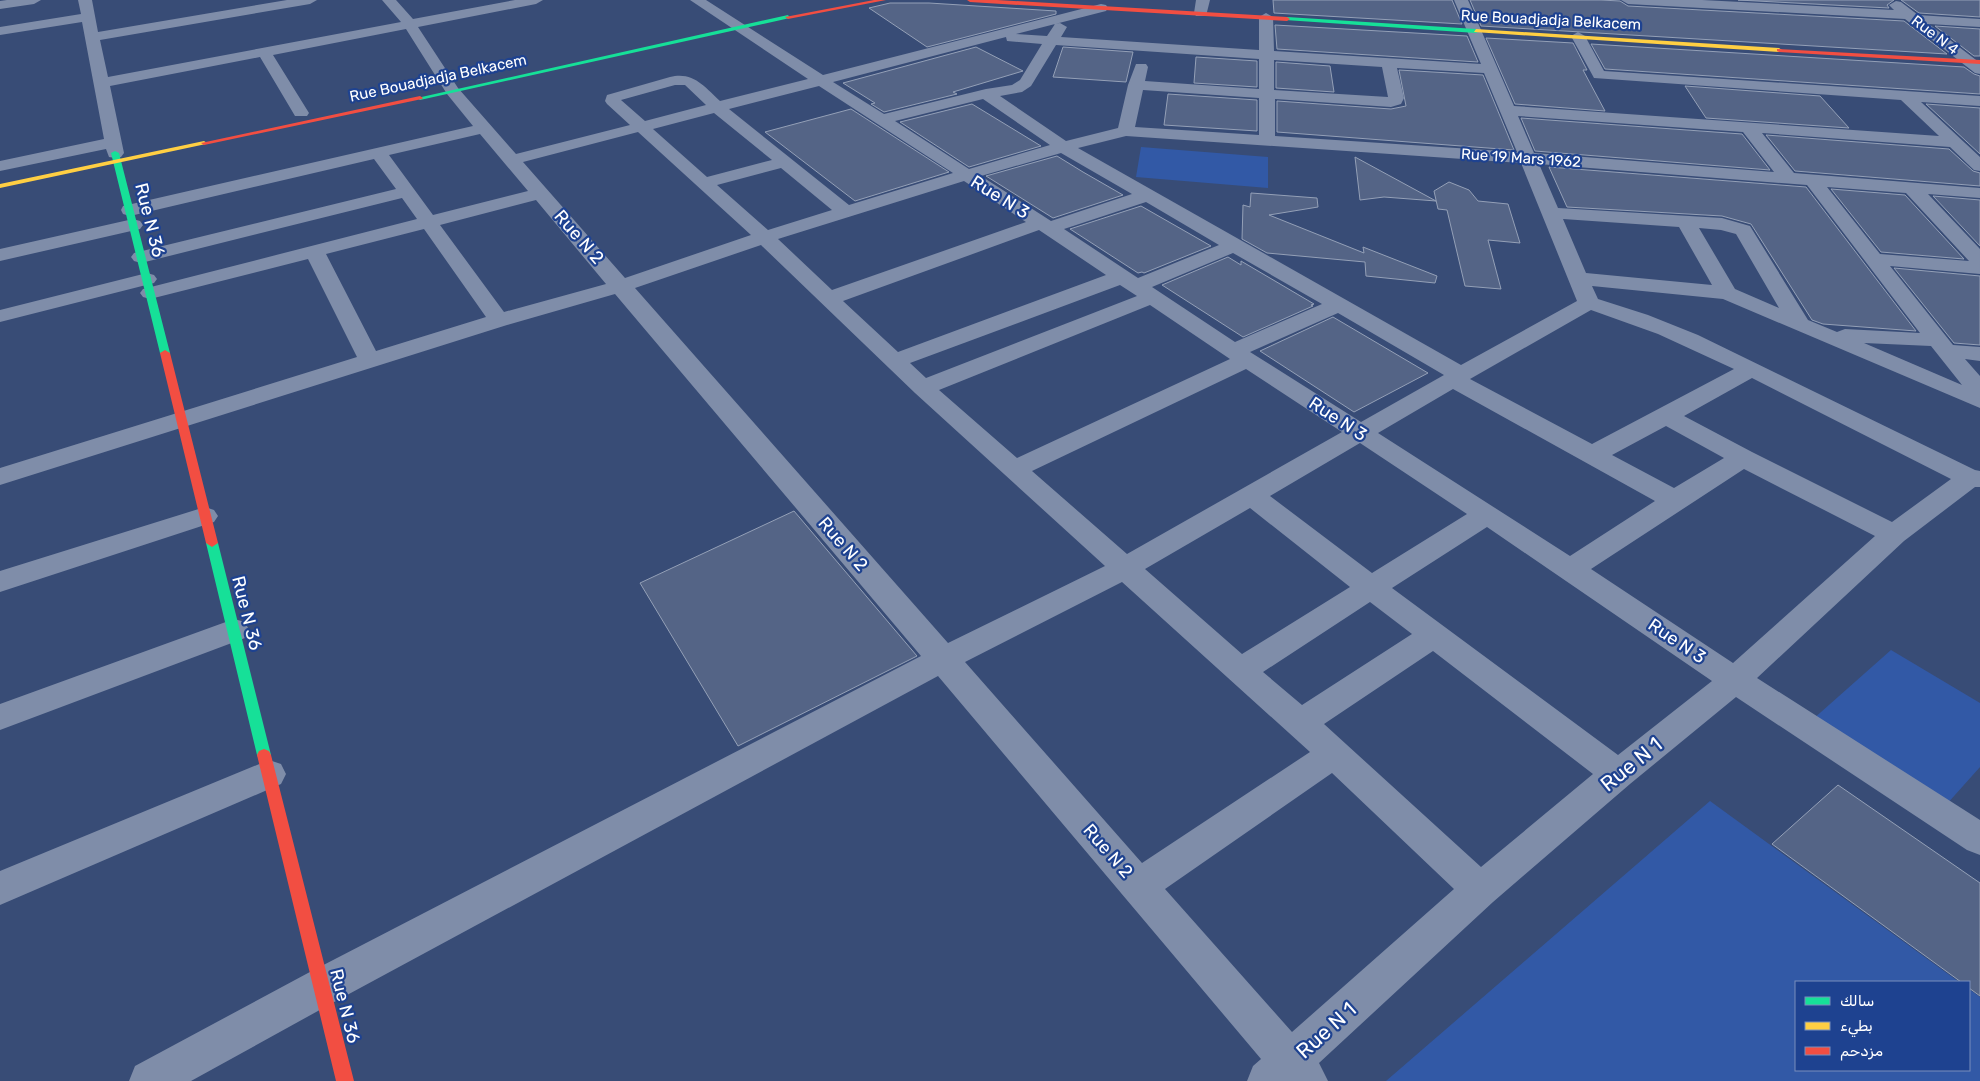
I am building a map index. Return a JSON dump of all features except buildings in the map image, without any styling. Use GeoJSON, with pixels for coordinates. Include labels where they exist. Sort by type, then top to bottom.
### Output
{"type":"FeatureCollection","features":[{"type":"Feature","properties":{"kind":"street"},"geometry":{"type":"LineString","coordinates":[[0,5],[34,0]]}},
{"type":"Feature","properties":{"kind":"street"},"geometry":{"type":"LineString","coordinates":[[0,166],[115,152],[85,0]]}},
{"type":"Feature","properties":{"kind":"street"},"geometry":{"type":"LineString","coordinates":[[92,37],[310,0]]}},
{"type":"Feature","properties":{"kind":"street","name":"Rue N 2"},"geometry":{"type":"LineString","coordinates":[[389,0],[410,24],[449,86],[484,128],[1138,886],[1289,1075]]}},
{"type":"Feature","properties":{"kind":"street"},"geometry":{"type":"LineString","coordinates":[[101,83],[410,24],[498,3],[536,0]]}},
{"type":"Feature","properties":{"kind":"street","name":"Rue N 3"},"geometry":{"type":"LineString","coordinates":[[697,0],[1045,225],[1240,356],[1487,514],[1735,680],[1980,838]]}},
{"type":"Feature","properties":{"kind":"street","name":"Rue Bouadjadja Belkacem"},"geometry":{"type":"LineString","coordinates":[[734,25],[834,0]]}},
{"type":"Feature","properties":{"kind":"street","name":"Rue Bouadjadja Belkacem"},"geometry":{"type":"LineString","coordinates":[[0,186],[115,152],[449,86],[734,25],[861,1],[883,0]]}},
{"type":"Feature","properties":{"kind":"street","name":"Rue Bouadjadja Belkacem"},"geometry":{"type":"LineString","coordinates":[[970,0],[1101,8],[1202,7],[1266,17],[1471,27],[1578,36],[1974,60]]}},
{"type":"Feature","properties":{"kind":"street","name":"Rue Bouadjadja Belkacem"},"geometry":{"type":"LineString","coordinates":[[1081,0],[1974,60]]}},
{"type":"Feature","properties":{"kind":"street"},"geometry":{"type":"LineString","coordinates":[[1461,0],[1589,303]]}},
{"type":"Feature","properties":{"kind":"street"},"geometry":{"type":"LineString","coordinates":[[1628,0],[1705,2],[1980,23]]}},
{"type":"Feature","properties":{"kind":"street","name":"Rue N 4"},"geometry":{"type":"LineString","coordinates":[[1890,0],[1974,60]]}},
{"type":"Feature","properties":{"kind":"street"},"geometry":{"type":"LineString","coordinates":[[278,6],[310,43]]}},
{"type":"Feature","properties":{"kind":"street"},"geometry":{"type":"LineString","coordinates":[[512,160],[1101,8]]}},
{"type":"Feature","properties":{"kind":"street"},"geometry":{"type":"LineString","coordinates":[[0,31],[88,16]]}},
{"type":"Feature","properties":{"kind":"street"},"geometry":{"type":"LineString","coordinates":[[880,120],[986,94],[1017,89],[1025,85],[1066,17]]}},
{"type":"Feature","properties":{"kind":"street"},"geometry":{"type":"LineString","coordinates":[[1266,17],[1265,94],[1267,140]]}},
{"type":"Feature","properties":{"kind":"street"},"geometry":{"type":"LineString","coordinates":[[201,19],[221,60]]}},
{"type":"Feature","properties":{"kind":"street"},"geometry":{"type":"LineString","coordinates":[[1578,36],[1621,118]]}},
{"type":"Feature","properties":{"kind":"street"},"geometry":{"type":"LineString","coordinates":[[990,37],[1146,48],[1186,60],[1265,55],[1491,69]]}},
{"type":"Feature","properties":{"kind":"street"},"geometry":{"type":"LineString","coordinates":[[1126,131],[1146,48]]}},
{"type":"Feature","properties":{"kind":"street"},"geometry":{"type":"LineString","coordinates":[[264,52],[301,113]]}},
{"type":"Feature","properties":{"kind":"street"},"geometry":{"type":"LineString","coordinates":[[1181,88],[1186,60]]}},
{"type":"Feature","properties":{"kind":"street"},"geometry":{"type":"LineString","coordinates":[[1340,60],[1344,99]]}},
{"type":"Feature","properties":{"kind":"street"},"geometry":{"type":"LineString","coordinates":[[1136,85],[1344,99],[1395,100],[1389,63]]}},
{"type":"Feature","properties":{"kind":"street"},"geometry":{"type":"LineString","coordinates":[[1599,75],[1980,101]]}},
{"type":"Feature","properties":{"kind":"street"},"geometry":{"type":"LineString","coordinates":[[847,212],[717,107],[689,81],[675,80],[618,95],[614,98],[613,101],[765,238],[923,388],[1240,671],[1301,722],[1480,890]]}},
{"type":"Feature","properties":{"kind":"street"},"geometry":{"type":"LineString","coordinates":[[1666,80],[1675,94]]}},
{"type":"Feature","properties":{"kind":"street","name":"Rue Bouadjadja Belkacem"},"geometry":{"type":"LineString","coordinates":[[0,176],[301,113],[449,86]]}},
{"type":"Feature","properties":{"kind":"street"},"geometry":{"type":"LineString","coordinates":[[1822,90],[1864,135]]}},
{"type":"Feature","properties":{"kind":"street"},"geometry":{"type":"LineString","coordinates":[[986,94],[1063,147],[1340,305],[1457,377],[1592,455],[1675,500]]}},
{"type":"Feature","properties":{"kind":"street"},"geometry":{"type":"LineString","coordinates":[[1907,96],[1980,166]]}},
{"type":"Feature","properties":{"kind":"street"},"geometry":{"type":"LineString","coordinates":[[1685,109],[1694,123]]}},
{"type":"Feature","properties":{"kind":"street"},"geometry":{"type":"LineString","coordinates":[[1508,110],[1953,142]]}},
{"type":"Feature","properties":{"kind":"street"},"geometry":{"type":"LineString","coordinates":[[1748,127],[1789,179]]}},
{"type":"Feature","properties":{"kind":"street"},"geometry":{"type":"LineString","coordinates":[[0,255],[378,152],[484,128]]}},
{"type":"Feature","properties":{"kind":"street","name":"Rue 19 Mars 1962"},"geometry":{"type":"LineString","coordinates":[[0,477],[499,320],[620,286],[966,175],[1126,131],[1528,158],[1980,193]]}},
{"type":"Feature","properties":{"kind":"street","name":"Rue N 36"},"geometry":{"type":"LineString","coordinates":[[115,152],[345,1081]]}},
{"type":"Feature","properties":{"kind":"street"},"geometry":{"type":"LineString","coordinates":[[378,152],[499,320]]}},
{"type":"Feature","properties":{"kind":"street"},"geometry":{"type":"LineString","coordinates":[[704,183],[785,162]]}},
{"type":"Feature","properties":{"kind":"street"},"geometry":{"type":"LineString","coordinates":[[1812,180],[1980,391]]}},
{"type":"Feature","properties":{"kind":"street"},"geometry":{"type":"LineString","coordinates":[[1912,188],[1980,261]]}},
{"type":"Feature","properties":{"kind":"street"},"geometry":{"type":"LineString","coordinates":[[142,257],[406,192]]}},
{"type":"Feature","properties":{"kind":"street"},"geometry":{"type":"LineString","coordinates":[[0,316],[314,250],[541,193]]}},
{"type":"Feature","properties":{"kind":"street"},"geometry":{"type":"LineString","coordinates":[[828,299],[1045,225],[1148,195]]}},
{"type":"Feature","properties":{"kind":"street"},"geometry":{"type":"LineString","coordinates":[[1550,213],[1686,222],[1729,226],[1743,230],[1800,324]]}},
{"type":"Feature","properties":{"kind":"street"},"geometry":{"type":"LineString","coordinates":[[1686,222],[1727,293]]}},
{"type":"Feature","properties":{"kind":"street"},"geometry":{"type":"LineString","coordinates":[[923,388],[1137,287],[1235,245]]}},
{"type":"Feature","properties":{"kind":"street"},"geometry":{"type":"LineString","coordinates":[[314,250],[370,361]]}},
{"type":"Feature","properties":{"kind":"street"},"geometry":{"type":"LineString","coordinates":[[1874,259],[1980,268]]}},
{"type":"Feature","properties":{"kind":"street"},"geometry":{"type":"LineString","coordinates":[[1577,278],[1727,293],[1980,401]]}},
{"type":"Feature","properties":{"kind":"street"},"geometry":{"type":"LineString","coordinates":[[894,361],[1137,287]]}},
{"type":"Feature","properties":{"kind":"street"},"geometry":{"type":"LineString","coordinates":[[150,1081],[322,986],[943,659],[1125,568],[1589,303],[1642,319],[1752,369],[1975,479]]}},
{"type":"Feature","properties":{"kind":"street"},"geometry":{"type":"LineString","coordinates":[[1014,469],[1340,305]]}},
{"type":"Feature","properties":{"kind":"street"},"geometry":{"type":"LineString","coordinates":[[1828,335],[1942,345],[1980,354]]}},
{"type":"Feature","properties":{"kind":"street"},"geometry":{"type":"LineString","coordinates":[[1592,455],[1752,369]]}},
{"type":"Feature","properties":{"kind":"street"},"geometry":{"type":"LineString","coordinates":[[1666,416],[1894,534]]}},
{"type":"Feature","properties":{"kind":"street"},"geometry":{"type":"LineString","coordinates":[[1571,569],[1675,500],[1744,458]]}},
{"type":"Feature","properties":{"kind":"street","name":"Rue N 1"},"geometry":{"type":"LineString","coordinates":[[1289,1075],[1480,890],[1618,774],[1735,680],[1894,534],[1975,479]]}},
{"type":"Feature","properties":{"kind":"street"},"geometry":{"type":"LineString","coordinates":[[1251,495],[1370,588],[1435,634],[1618,774]]}},
{"type":"Feature","properties":{"kind":"street"},"geometry":{"type":"LineString","coordinates":[[1240,671],[1487,514]]}},
{"type":"Feature","properties":{"kind":"street"},"geometry":{"type":"LineString","coordinates":[[0,582],[205,516]]}},
{"type":"Feature","properties":{"kind":"street"},"geometry":{"type":"LineString","coordinates":[[0,717],[234,630]]}},
{"type":"Feature","properties":{"kind":"street"},"geometry":{"type":"LineString","coordinates":[[1301,722],[1435,634]]}},
{"type":"Feature","properties":{"kind":"street"},"geometry":{"type":"LineString","coordinates":[[1138,886],[1333,754]]}},
{"type":"Feature","properties":{"kind":"street"},"geometry":{"type":"LineString","coordinates":[[0,888],[269,774]]}},
{"type":"Feature","properties":{"kind":"shaded area"},"geometry":{"type":"Polygon","coordinates":[[[1141,147],[1268,157],[1268,188],[1136,177],[1141,147]]]}},
{"type":"Feature","properties":{"kind":"shaded area"},"geometry":{"type":"Polygon","coordinates":[[[1891,650],[1980,703],[1980,767],[1946,805],[1812,720],[1891,650]]]}},
{"type":"Feature","properties":{"kind":"shaded area"},"geometry":{"type":"Polygon","coordinates":[[[1710,801],[1958,981],[1795,981],[1795,1071],[1970,1071],[1970,990],[1980,997],[1980,1081],[1386,1081],[1710,801]]]}},
{"type":"Feature","properties":{"kind":"traffic: fast"},"geometry":{"type":"LineString","coordinates":[[420,98],[788,17]]}},
{"type":"Feature","properties":{"kind":"traffic: fast"},"geometry":{"type":"LineString","coordinates":[[1287,19],[1476,31]]}},
{"type":"Feature","properties":{"kind":"traffic: fast"},"geometry":{"type":"LineString","coordinates":[[115,153],[165,353]]}},
{"type":"Feature","properties":{"kind":"traffic: fast"},"geometry":{"type":"LineString","coordinates":[[212,543],[264,755]]}},
{"type":"Feature","properties":{"kind":"traffic: slow"},"geometry":{"type":"LineString","coordinates":[[1476,31],[1779,50]]}},
{"type":"Feature","properties":{"kind":"traffic: slow"},"geometry":{"type":"LineString","coordinates":[[0,186],[204,143]]}},
{"type":"Feature","properties":{"kind":"traffic: jam"},"geometry":{"type":"LineString","coordinates":[[788,17],[883,0]]}},
{"type":"Feature","properties":{"kind":"traffic: jam"},"geometry":{"type":"LineString","coordinates":[[970,0],[1287,19]]}},
{"type":"Feature","properties":{"kind":"traffic: jam"},"geometry":{"type":"LineString","coordinates":[[1779,50],[1980,62]]}},
{"type":"Feature","properties":{"kind":"traffic: jam"},"geometry":{"type":"LineString","coordinates":[[204,143],[420,98]]}},
{"type":"Feature","properties":{"kind":"traffic: jam"},"geometry":{"type":"LineString","coordinates":[[165,353],[212,543]]}},
{"type":"Feature","properties":{"kind":"traffic: jam"},"geometry":{"type":"LineString","coordinates":[[264,755],[345,1081]]}}]}
